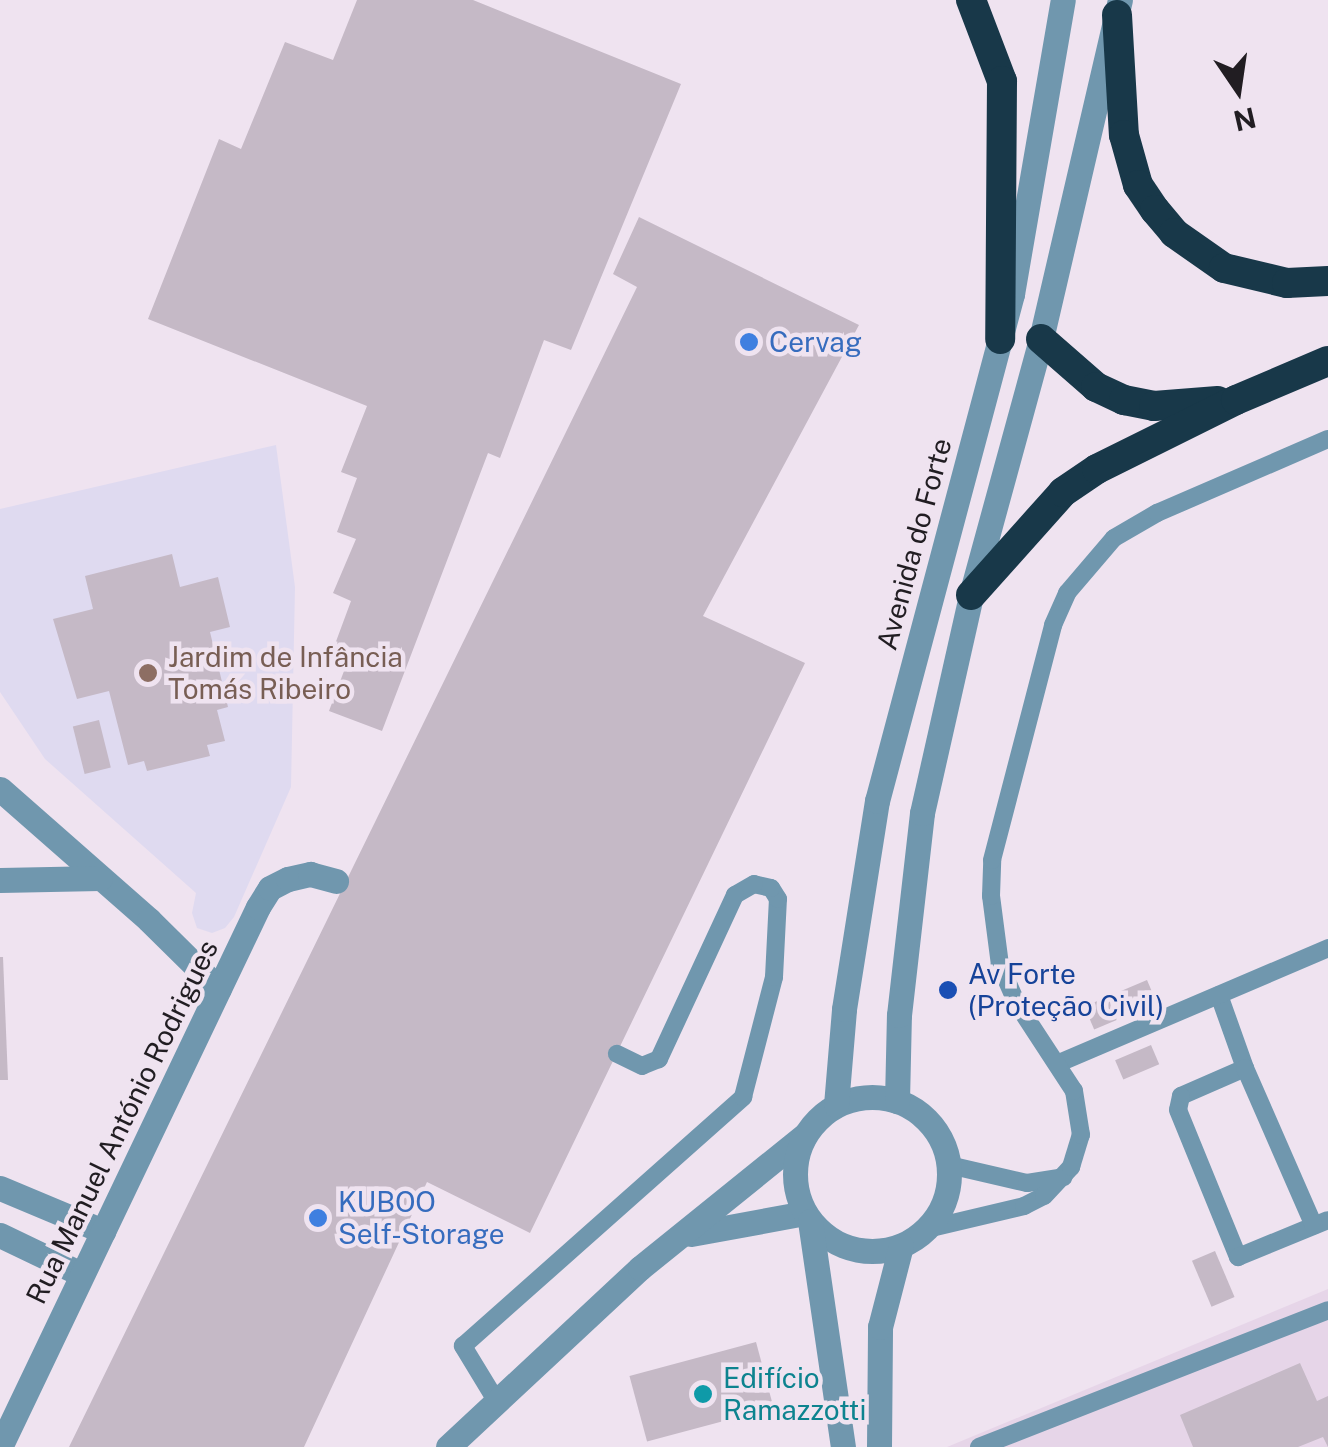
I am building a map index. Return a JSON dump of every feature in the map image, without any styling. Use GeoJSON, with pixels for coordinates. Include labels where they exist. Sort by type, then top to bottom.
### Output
{"type":"FeatureCollection","features":[{"type":"Feature","properties":{"kind":"highway"},"geometry":{"type":"LineString","coordinates":[[970,0],[1002,82],[1000,340]]}},
{"type":"Feature","properties":{"kind":"highway"},"geometry":{"type":"LineString","coordinates":[[1119,7],[1124,135],[1138,185],[1155,210],[1186,243],[1224,268],[1286,283],[1328,280]]}},
{"type":"Feature","properties":{"kind":"highway"},"geometry":{"type":"LineString","coordinates":[[1041,339],[1096,387],[1124,400],[1154,406],[1236,400]]}},
{"type":"Feature","properties":{"kind":"highway"},"geometry":{"type":"LineString","coordinates":[[971,595],[1063,492],[1097,469],[1236,400],[1328,361]]}},
{"type":"Feature","properties":{"kind":"street","name":"Avenida do Forte"},"geometry":{"type":"LineString","coordinates":[[836,1105],[844,1009],[877,801],[1012,294],[1063,0]]}},
{"type":"Feature","properties":{"kind":"street"},"geometry":{"type":"LineString","coordinates":[[897,1101],[899,1015],[922,813],[971,595],[1041,339],[1119,7]]}},
{"type":"Feature","properties":{"kind":"street"},"geometry":{"type":"LineString","coordinates":[[1012,294],[1041,339]]}},
{"type":"Feature","properties":{"kind":"street"},"geometry":{"type":"LineString","coordinates":[[0,789],[219,989]]}},
{"type":"Feature","properties":{"kind":"street","name":"Rua Manuel António Rodrigues"},"geometry":{"type":"LineString","coordinates":[[0,1447],[270,888],[310,874],[336,880]]}},
{"type":"Feature","properties":{"kind":"street"},"geometry":{"type":"LineString","coordinates":[[0,880],[100,878]]}},
{"type":"Feature","properties":{"kind":"street"},"geometry":{"type":"LineString","coordinates":[[448,1447],[640,1268],[686,1235],[836,1105],[876,1096],[897,1101],[926,1118],[946,1148],[946,1199],[927,1228],[901,1246],[861,1251],[824,1236],[808,1217]]}},
{"type":"Feature","properties":{"kind":"street"},"geometry":{"type":"LineString","coordinates":[[806,1134],[794,1174],[808,1217],[843,1447]]}},
{"type":"Feature","properties":{"kind":"street"},"geometry":{"type":"LineString","coordinates":[[0,1188],[103,1231]]}},
{"type":"Feature","properties":{"kind":"street"},"geometry":{"type":"LineString","coordinates":[[686,1235],[808,1217]]}},
{"type":"Feature","properties":{"kind":"street"},"geometry":{"type":"LineString","coordinates":[[0,1234],[82,1274]]}},
{"type":"Feature","properties":{"kind":"street"},"geometry":{"type":"LineString","coordinates":[[879,1447],[880,1327],[901,1246]]}},
{"type":"Feature","properties":{"kind":"lane"},"geometry":{"type":"LineString","coordinates":[[927,1228],[1024,1206],[1044,1196],[1064,1176],[1076,1156],[1082,1123],[1074,1091],[1060,1063],[1017,1004],[1000,965],[991,896],[992,860],[1053,625],[1067,593],[1114,538],[1157,513],[1328,440]]}},
{"type":"Feature","properties":{"kind":"lane"},"geometry":{"type":"LineString","coordinates":[[497,1402],[463,1346],[743,1098],[774,977],[778,899],[770,888],[754,884],[734,894],[658,1060],[642,1066],[616,1054]]}},
{"type":"Feature","properties":{"kind":"lane"},"geometry":{"type":"LineString","coordinates":[[1060,1063],[1328,948]]}},
{"type":"Feature","properties":{"kind":"lane"},"geometry":{"type":"LineString","coordinates":[[1219,995],[1244,1068],[1321,1223],[1238,1257],[1178,1110],[1181,1096],[1244,1068]]}},
{"type":"Feature","properties":{"kind":"lane"},"geometry":{"type":"LineString","coordinates":[[949,1165],[1027,1183],[1064,1176]]}},
{"type":"Feature","properties":{"kind":"lane"},"geometry":{"type":"LineString","coordinates":[[979,1447],[1328,1310]]}},
{"type":"Feature","properties":{"kind":"shaded area","name":"Jardim de Infância Tomás Ribeiro"},"geometry":{"type":"Polygon","coordinates":[[[276,445],[295,587],[291,787],[234,917],[225,928],[212,933],[197,928],[192,913],[196,893],[45,759],[0,692],[0,509],[276,445]]]}},
{"type":"Feature","properties":{"kind":"shaded area"},"geometry":{"type":"Polygon","coordinates":[[[1328,1289],[1328,1447],[947,1447],[1328,1289]]]}},
{"type":"Feature","properties":{"kind":"building"},"geometry":{"type":"Polygon","coordinates":[[[357,0],[473,0],[681,84],[571,350],[544,340],[500,458],[488,453],[382,731],[329,711],[347,663],[331,655],[351,601],[333,593],[356,539],[337,532],[357,478],[341,472],[367,406],[148,319],[219,139],[241,149],[285,42],[333,60],[357,0]]]}},
{"type":"Feature","properties":{"kind":"building"},"geometry":{"type":"Polygon","coordinates":[[[639,217],[859,325],[703,616],[805,663],[530,1233],[427,1182],[304,1447],[69,1447],[637,287],[613,274],[639,217]]]}},
{"type":"Feature","properties":{"kind":"building"},"geometry":{"type":"Polygon","coordinates":[[[172,554],[180,587],[218,577],[230,627],[210,632],[228,707],[217,710],[225,741],[207,745],[210,756],[147,771],[144,761],[128,765],[109,691],[77,699],[53,619],[93,609],[85,576],[172,554]]]}},
{"type":"Feature","properties":{"kind":"building"},"geometry":{"type":"Polygon","coordinates":[[[99,720],[111,768],[85,774],[73,727],[99,720]]]}},
{"type":"Feature","properties":{"kind":"building"},"geometry":{"type":"Polygon","coordinates":[[[3,957],[8,1080],[0,1080],[3,957]]]}},
{"type":"Feature","properties":{"kind":"building"},"geometry":{"type":"Polygon","coordinates":[[[1147,980],[1157,1003],[1094,1030],[1084,1007],[1147,980]]]}},
{"type":"Feature","properties":{"kind":"building"},"geometry":{"type":"Polygon","coordinates":[[[1151,1045],[1159,1064],[1123,1080],[1115,1060],[1151,1045]]]}},
{"type":"Feature","properties":{"kind":"building"},"geometry":{"type":"Polygon","coordinates":[[[1215,1251],[1235,1297],[1212,1307],[1192,1261],[1215,1251]]]}},
{"type":"Feature","properties":{"kind":"building","name":"Edifício Ramazzotti"},"geometry":{"type":"Polygon","coordinates":[[[756,1342],[774,1408],[647,1442],[629,1376],[756,1342]]]}},
{"type":"Feature","properties":{"kind":"building"},"geometry":{"type":"Polygon","coordinates":[[[1300,1363],[1317,1401],[1328,1396],[1328,1447],[1323,1437],[1298,1447],[1193,1447],[1180,1415],[1300,1363]]]}},
{"type":"Feature","properties":{"kind":"place","name":"Cervag"},"geometry":{"type":"Point","coordinates":[749,342]}},
{"type":"Feature","properties":{"kind":"place","name":"Jardim de Infância Tomás Ribeiro"},"geometry":{"type":"Point","coordinates":[148,673]}},
{"type":"Feature","properties":{"kind":"place","name":"Av Forte (Proteção Civil)"},"geometry":{"type":"Point","coordinates":[948,990]}},
{"type":"Feature","properties":{"kind":"place","name":"KUBOO Self-Storage"},"geometry":{"type":"Point","coordinates":[318,1218]}},
{"type":"Feature","properties":{"kind":"place","name":"Edifício Ramazzotti"},"geometry":{"type":"Point","coordinates":[703,1394]}}]}
